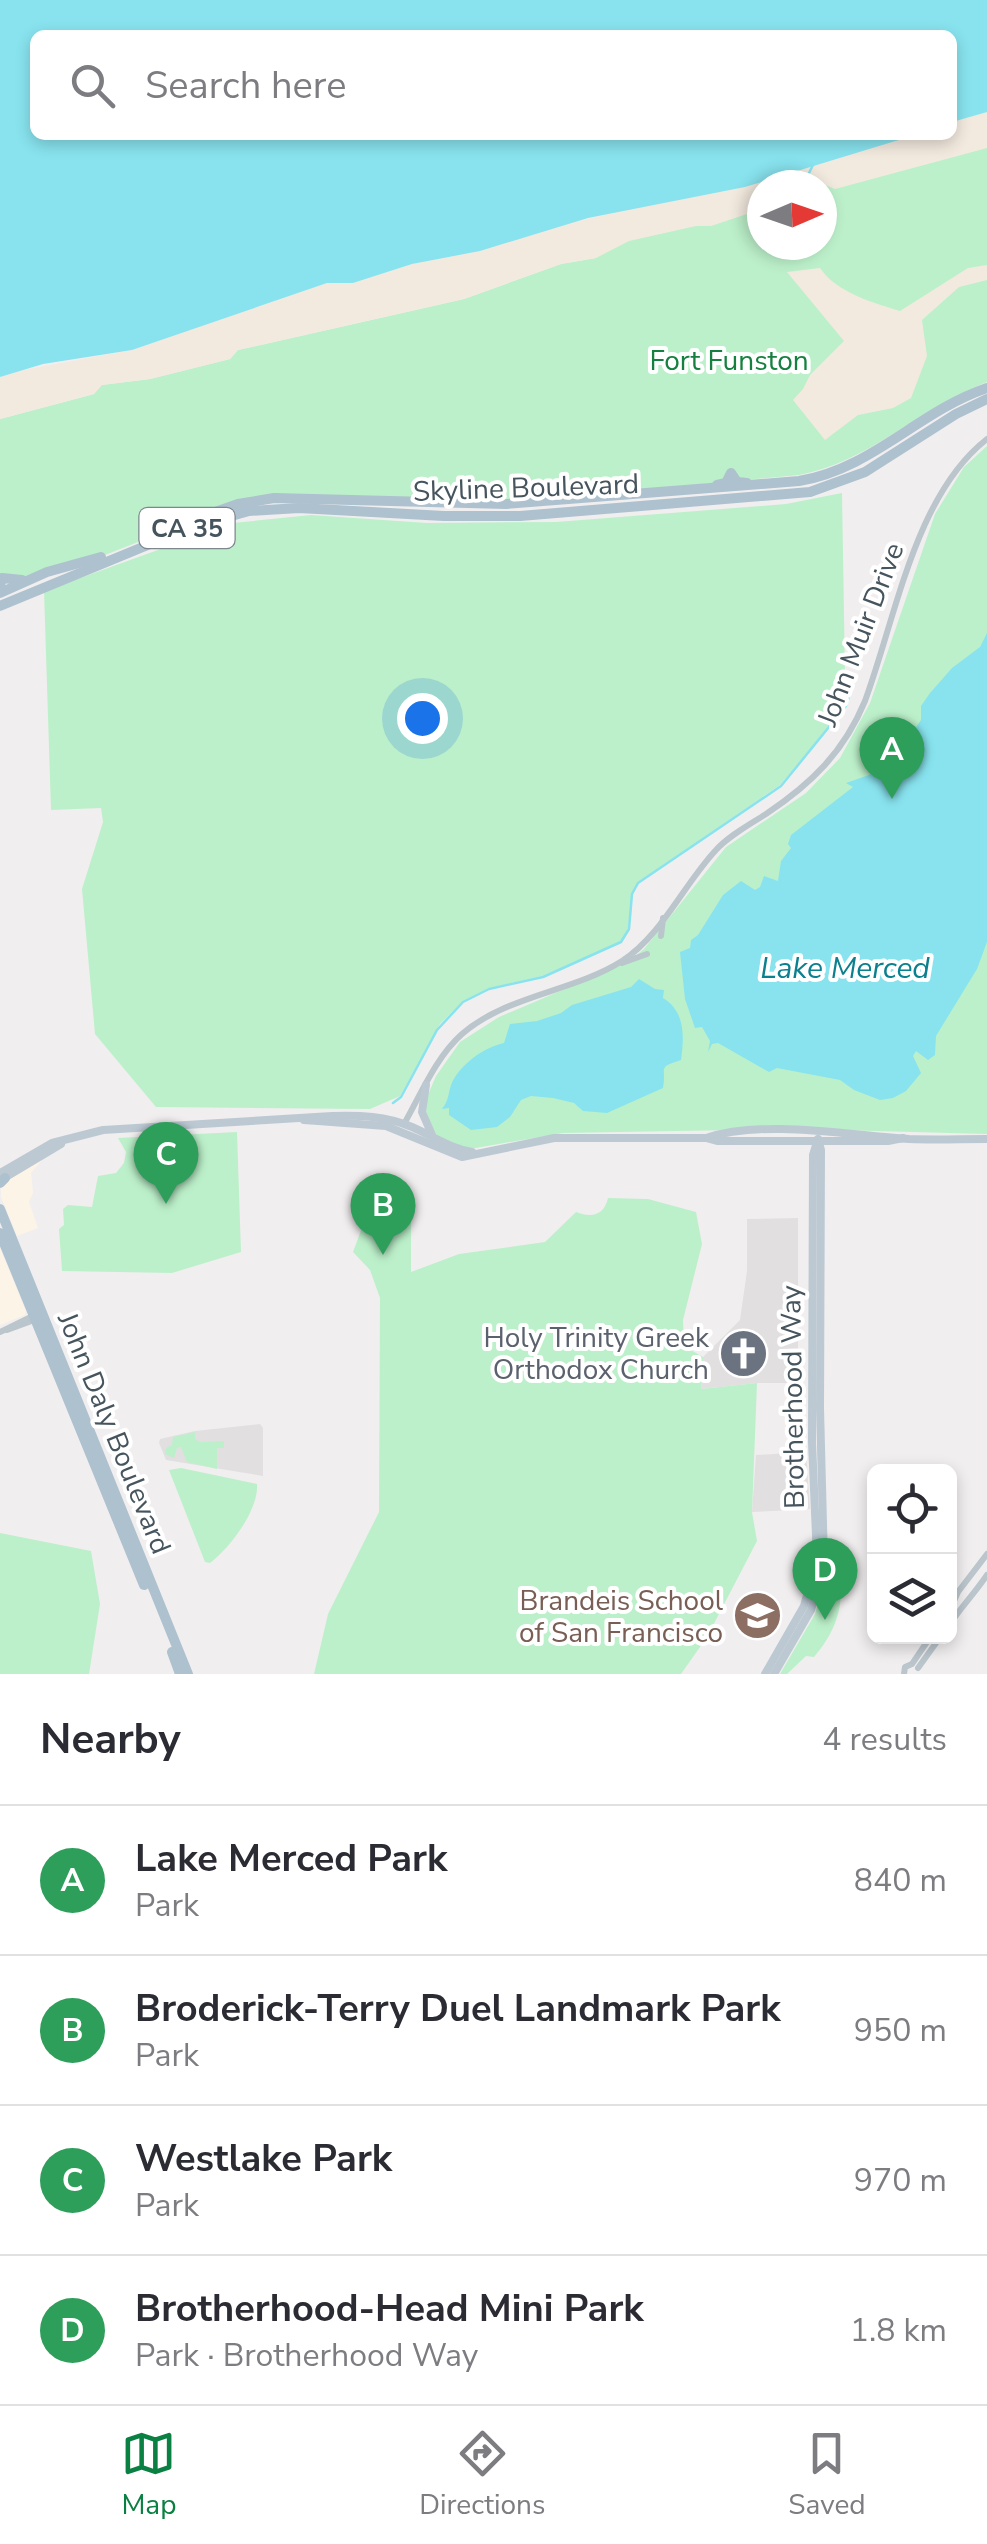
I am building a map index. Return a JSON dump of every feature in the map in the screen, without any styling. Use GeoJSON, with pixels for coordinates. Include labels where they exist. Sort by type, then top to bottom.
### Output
{"type":"FeatureCollection","features":[{"type":"Feature","properties":{"kind":"main road","name":"Skyline Boulevard"},"geometry":{"type":"LineString","coordinates":[[3,590],[114,552],[222,508],[256,500],[298,497],[408,504],[518,504],[808,480],[852,466],[950,404],[987,388]]}},
{"type":"Feature","properties":{"kind":"main road","name":"Skyline Boulevard"},"geometry":{"type":"LineString","coordinates":[[0,605],[200,523],[262,510],[312,508],[507,517],[810,492],[865,472],[956,414],[987,399]]}},
{"type":"Feature","properties":{"kind":"main road"},"geometry":{"type":"LineString","coordinates":[[3,590],[16,595],[44,586]]}},
{"type":"Feature","properties":{"kind":"main road"},"geometry":{"type":"LineString","coordinates":[[0,605],[7,599],[3,590]]}},
{"type":"Feature","properties":{"kind":"main road"},"geometry":{"type":"LineString","coordinates":[[426,1085],[423,1120],[439,1142]]}},
{"type":"Feature","properties":{"kind":"main road"},"geometry":{"type":"LineString","coordinates":[[1,1179],[74,1137],[119,1128],[357,1116],[476,1153]]}},
{"type":"Feature","properties":{"kind":"main road"},"geometry":{"type":"LineString","coordinates":[[403,1128],[454,1156],[550,1138],[866,1141]]}},
{"type":"Feature","properties":{"kind":"main road"},"geometry":{"type":"LineString","coordinates":[[706,1138],[771,1131],[904,1138]]}},
{"type":"Feature","properties":{"kind":"main road"},"geometry":{"type":"LineString","coordinates":[[716,1135],[804,1135],[818,1140]]}},
{"type":"Feature","properties":{"kind":"main road"},"geometry":{"type":"LineString","coordinates":[[818,1140],[824,1136],[880,1135]]}},
{"type":"Feature","properties":{"kind":"main road"},"geometry":{"type":"LineString","coordinates":[[35,1156],[74,1137]]}},
{"type":"Feature","properties":{"kind":"main road"},"geometry":{"type":"LineString","coordinates":[[817,1166],[831,1146],[904,1138],[987,1139]]}},
{"type":"Feature","properties":{"kind":"main road"},"geometry":{"type":"LineString","coordinates":[[781,1140],[806,1148],[817,1166]]}},
{"type":"Feature","properties":{"kind":"main road"},"geometry":{"type":"LineString","coordinates":[[817,1166],[818,1140]]}},
{"type":"Feature","properties":{"kind":"main road","name":"Brotherhood Way"},"geometry":{"type":"LineString","coordinates":[[766,1674],[804,1606],[817,1560],[812,1447],[817,1166]]}},
{"type":"Feature","properties":{"kind":"main road","name":"Brotherhood Way"},"geometry":{"type":"LineString","coordinates":[[774,1674],[813,1606],[824,1562],[817,1166]]}},
{"type":"Feature","properties":{"kind":"main road"},"geometry":{"type":"LineString","coordinates":[[0,1201],[5,1234]]}},
{"type":"Feature","properties":{"kind":"main road","name":"John Daly Boulevard"},"geometry":{"type":"LineString","coordinates":[[0,1209],[5,1234],[180,1674]]}},
{"type":"Feature","properties":{"kind":"main road","name":"John Daly Boulevard"},"geometry":{"type":"LineString","coordinates":[[37,1316],[188,1674]]}},
{"type":"Feature","properties":{"kind":"street","name":"John Muir Drive"},"geometry":{"type":"LineString","coordinates":[[403,1128],[449,1049],[472,1026],[616,964],[637,950],[718,848],[808,784],[844,743],[868,695],[932,505],[956,469],[987,439]]}},
{"type":"Feature","properties":{"kind":"street"},"geometry":{"type":"LineString","coordinates":[[662,936],[663,918]]}},
{"type":"Feature","properties":{"kind":"street"},"geometry":{"type":"LineString","coordinates":[[616,964],[647,954]]}},
{"type":"Feature","properties":{"kind":"street"},"geometry":{"type":"LineString","coordinates":[[3,1331],[37,1316]]}},
{"type":"Feature","properties":{"kind":"street"},"geometry":{"type":"LineString","coordinates":[[957,1609],[958,1592],[987,1554]]}},
{"type":"Feature","properties":{"kind":"street"},"geometry":{"type":"LineString","coordinates":[[957,1604],[970,1602],[987,1575]]}},
{"type":"Feature","properties":{"kind":"street"},"geometry":{"type":"LineString","coordinates":[[963,1588],[972,1595]]}},
{"type":"Feature","properties":{"kind":"street"},"geometry":{"type":"LineString","coordinates":[[916,1668],[927,1644]]}},
{"type":"Feature","properties":{"kind":"street"},"geometry":{"type":"LineString","coordinates":[[916,1668],[934,1644]]}},
{"type":"Feature","properties":{"kind":"street"},"geometry":{"type":"LineString","coordinates":[[904,1674],[905,1667],[916,1668]]}},
{"type":"Feature","properties":{"kind":"shaded area"},"geometry":{"type":"Polygon","coordinates":[[[44,1158],[31,1173],[33,1193],[29,1202],[38,1228],[17,1236],[1,1188],[44,1158]]]}},
{"type":"Feature","properties":{"kind":"shaded area"},"geometry":{"type":"Polygon","coordinates":[[[798,1218],[798,1383],[701,1389],[703,1357],[740,1320],[747,1271],[747,1219],[798,1218]]]}},
{"type":"Feature","properties":{"kind":"shaded area"},"geometry":{"type":"Polygon","coordinates":[[[0,1248],[26,1311],[25,1315],[0,1325],[0,1248]]]}},
{"type":"Feature","properties":{"kind":"shaded area"},"geometry":{"type":"Polygon","coordinates":[[[260,1424],[263,1476],[166,1460],[159,1443],[160,1439],[195,1431],[260,1424]]]}},
{"type":"Feature","properties":{"kind":"shaded area"},"geometry":{"type":"Polygon","coordinates":[[[806,1452],[810,1509],[752,1512],[756,1455],[806,1452]]]}},
{"type":"Feature","properties":{"kind":"green space","name":"Fort Funston"},"geometry":{"type":"Polygon","coordinates":[[[987,112],[987,382],[939,405],[849,458],[799,475],[517,501],[299,497],[222,509],[105,555],[15,582],[0,577],[0,419],[94,394],[101,385],[150,379],[230,359],[238,350],[464,299],[561,264],[596,258],[601,217],[747,181],[747,260],[837,260],[837,170],[793,170],[898,140],[957,140],[957,121],[987,112]]]}},
{"type":"Feature","properties":{"kind":"green space"},"geometry":{"type":"Polygon","coordinates":[[[987,446],[987,1134],[801,1129],[563,1133],[470,1149],[441,1140],[426,1111],[427,1097],[436,1076],[460,1042],[499,1017],[628,962],[644,949],[726,847],[806,793],[840,758],[870,703],[935,514],[964,467],[987,446]]]}},
{"type":"Feature","properties":{"kind":"green space"},"geometry":{"type":"Polygon","coordinates":[[[842,493],[845,675],[850,693],[846,706],[780,785],[638,882],[621,942],[542,976],[489,988],[463,1001],[440,1024],[400,1096],[370,1109],[156,1107],[95,1034],[82,889],[103,822],[101,808],[51,810],[44,591],[233,523],[311,515],[427,523],[556,522],[786,504],[842,493]]]}},
{"type":"Feature","properties":{"kind":"green space"},"geometry":{"type":"Polygon","coordinates":[[[237,1132],[241,1252],[172,1273],[62,1271],[59,1229],[64,1225],[63,1209],[68,1205],[92,1207],[98,1176],[116,1173],[124,1163],[126,1152],[118,1138],[237,1132]]]}},
{"type":"Feature","properties":{"kind":"green space"},"geometry":{"type":"Polygon","coordinates":[[[608,1198],[648,1199],[696,1212],[702,1244],[683,1320],[684,1346],[703,1357],[701,1389],[757,1383],[752,1512],[757,1541],[707,1637],[681,1674],[314,1674],[328,1614],[379,1512],[380,1298],[370,1270],[353,1252],[363,1225],[390,1218],[411,1199],[411,1272],[459,1254],[545,1242],[576,1212],[600,1212],[608,1198]]]}},
{"type":"Feature","properties":{"kind":"green space"},"geometry":{"type":"Polygon","coordinates":[[[195,1432],[195,1439],[200,1442],[224,1441],[224,1448],[217,1448],[217,1469],[187,1462],[181,1447],[174,1458],[165,1454],[173,1437],[195,1432]]]}},
{"type":"Feature","properties":{"kind":"green space"},"geometry":{"type":"Polygon","coordinates":[[[181,1468],[257,1484],[253,1505],[242,1527],[210,1563],[205,1562],[169,1470],[181,1468]]]}},
{"type":"Feature","properties":{"kind":"green space"},"geometry":{"type":"Polygon","coordinates":[[[0,1533],[91,1551],[100,1604],[89,1674],[0,1674],[0,1533]]]}},
{"type":"Feature","properties":{"kind":"green space"},"geometry":{"type":"Polygon","coordinates":[[[829,1564],[839,1564],[841,1577],[834,1625],[814,1657],[806,1656],[787,1674],[780,1674],[815,1614],[829,1564]]]}},
{"type":"Feature","properties":{"kind":"sand"},"geometry":{"type":"Polygon","coordinates":[[[987,112],[987,148],[837,188],[837,170],[792,170],[898,140],[957,140],[957,121],[987,112]]]}},
{"type":"Feature","properties":{"kind":"sand"},"geometry":{"type":"Polygon","coordinates":[[[747,181],[747,214],[711,226],[629,241],[596,258],[561,264],[464,299],[238,350],[230,359],[150,379],[102,385],[94,394],[0,419],[0,377],[132,350],[327,283],[353,283],[412,264],[480,251],[566,224],[747,181]]]}},
{"type":"Feature","properties":{"kind":"sand"},"geometry":{"type":"Polygon","coordinates":[[[987,265],[987,280],[959,287],[922,320],[927,356],[911,398],[893,408],[858,415],[825,440],[793,400],[810,375],[844,341],[787,272],[820,268],[845,290],[900,311],[968,268],[987,265]]]}},
{"type":"Feature","properties":{"kind":"water"},"geometry":{"type":"Polygon","coordinates":[[[0,0],[987,0],[987,112],[957,121],[957,30],[30,30],[30,140],[899,140],[801,170],[747,170],[745,187],[588,218],[480,251],[412,264],[353,283],[327,283],[132,350],[43,364],[0,377],[0,0]]]}},
{"type":"Feature","properties":{"kind":"water","name":"Lake Merced"},"geometry":{"type":"Polygon","coordinates":[[[987,633],[987,942],[977,969],[936,1036],[935,1055],[928,1060],[916,1051],[913,1056],[921,1073],[906,1091],[880,1100],[840,1080],[777,1068],[769,1072],[718,1043],[712,1044],[708,1052],[710,1041],[702,1027],[695,1028],[685,999],[680,952],[690,948],[691,940],[723,895],[741,881],[755,890],[764,876],[778,881],[781,861],[791,848],[791,835],[853,787],[846,783],[869,775],[910,736],[921,720],[921,706],[930,693],[952,668],[980,647],[987,633]]]}},
{"type":"Feature","properties":{"kind":"water"},"geometry":{"type":"Polygon","coordinates":[[[639,979],[664,990],[663,998],[676,1010],[682,1026],[681,1060],[665,1067],[663,1088],[607,1113],[583,1111],[574,1103],[531,1096],[521,1100],[510,1117],[497,1127],[471,1130],[449,1115],[449,1108],[442,1109],[460,1071],[481,1053],[504,1043],[510,1024],[561,1013],[572,1005],[631,987],[639,979]]]}},
{"type":"Feature","properties":{"kind":"waterway"},"geometry":{"type":"LineString","coordinates":[[810,170],[813,165]]}},
{"type":"Feature","properties":{"kind":"waterway"},"geometry":{"type":"LineString","coordinates":[[393,1103],[401,1097],[437,1030],[463,1002],[489,989],[543,977],[621,942],[629,929],[632,894],[638,883],[781,786],[846,706],[850,693],[845,675]]}},
{"type":"Feature","properties":{"kind":"place","name":"Lake Merced Park"},"geometry":{"type":"Point","coordinates":[892,799]}},
{"type":"Feature","properties":{"kind":"place","name":"Westlake Park"},"geometry":{"type":"Point","coordinates":[166,1204]}},
{"type":"Feature","properties":{"kind":"place","name":"Broderick-Terry Duel Landmark Park"},"geometry":{"type":"Point","coordinates":[383,1255]}},
{"type":"Feature","properties":{"kind":"place","name":"Holy Trinity Greek Orthodox Church"},"geometry":{"type":"Point","coordinates":[744,1353]}},
{"type":"Feature","properties":{"kind":"place","name":"Brandeis School of San Francisco"},"geometry":{"type":"Point","coordinates":[758,1616]}},
{"type":"Feature","properties":{"kind":"place","name":"Brotherhood-Head Mini Park"},"geometry":{"type":"Point","coordinates":[825,1620]}}]}
